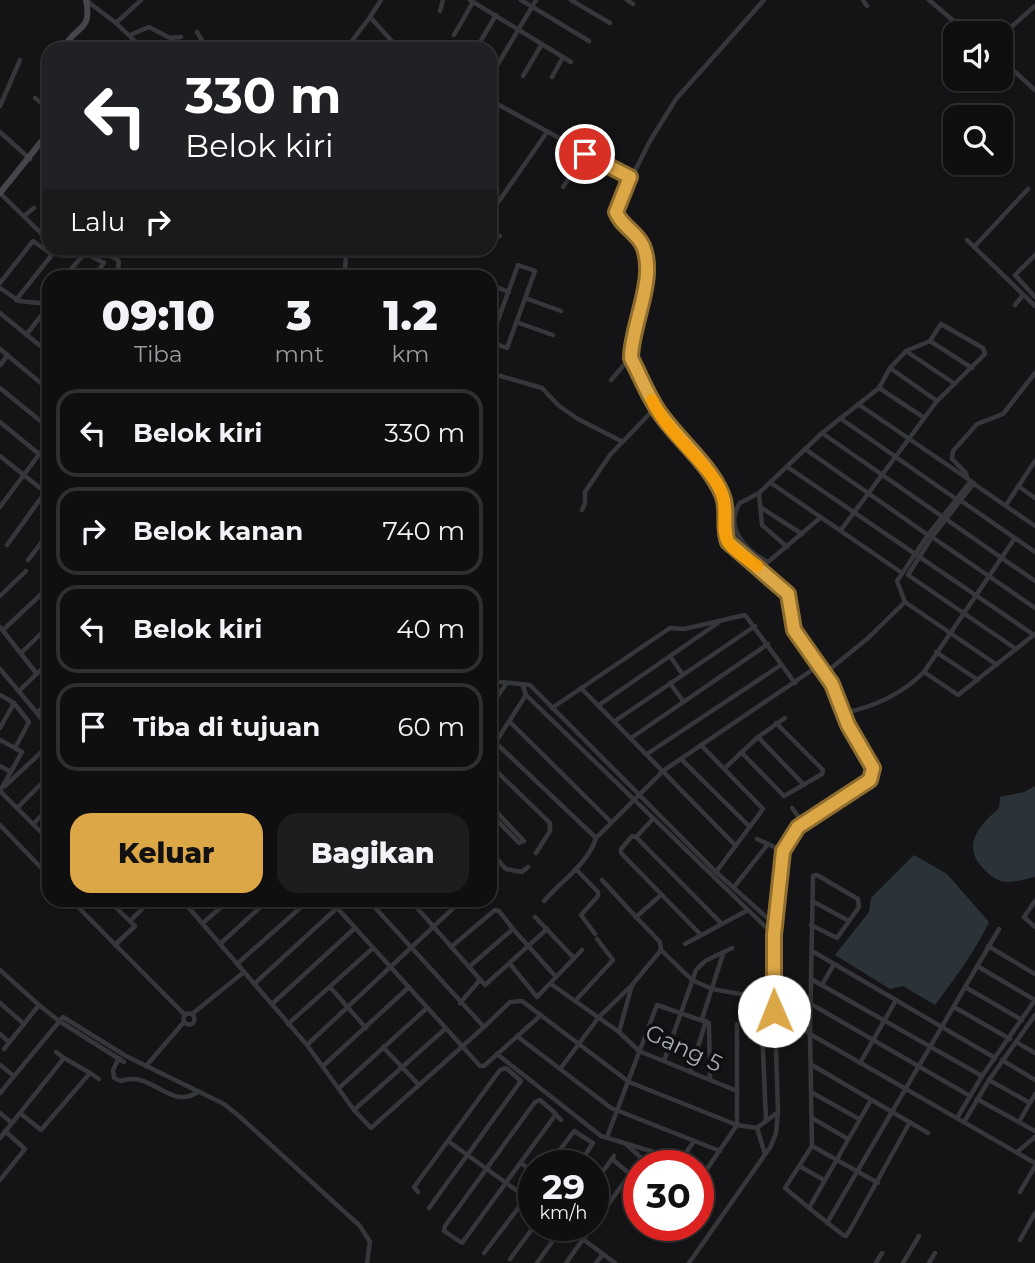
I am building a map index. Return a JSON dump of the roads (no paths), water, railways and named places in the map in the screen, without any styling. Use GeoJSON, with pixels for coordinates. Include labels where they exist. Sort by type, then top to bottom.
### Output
{"type":"FeatureCollection","features":[{"type":"Feature","properties":{"kind":"street"},"geometry":{"type":"LineString","coordinates":[[86,0],[136,42]]}},
{"type":"Feature","properties":{"kind":"street"},"geometry":{"type":"LineString","coordinates":[[68,42],[88,20],[86,0]]}},
{"type":"Feature","properties":{"kind":"street"},"geometry":{"type":"LineString","coordinates":[[116,23],[141,0]]}},
{"type":"Feature","properties":{"kind":"street"},"geometry":{"type":"LineString","coordinates":[[351,42],[381,0]]}},
{"type":"Feature","properties":{"kind":"street"},"geometry":{"type":"LineString","coordinates":[[440,11],[443,0]]}},
{"type":"Feature","properties":{"kind":"street"},"geometry":{"type":"LineString","coordinates":[[521,0],[589,41]]}},
{"type":"Feature","properties":{"kind":"street"},"geometry":{"type":"LineString","coordinates":[[497,66],[536,0]]}},
{"type":"Feature","properties":{"kind":"street"},"geometry":{"type":"LineString","coordinates":[[571,0],[610,23]]}},
{"type":"Feature","properties":{"kind":"street"},"geometry":{"type":"LineString","coordinates":[[627,0],[633,4]]}},
{"type":"Feature","properties":{"kind":"street"},"geometry":{"type":"LineString","coordinates":[[611,380],[631,358],[646,268],[642,244],[616,212],[630,177],[676,99],[764,0]]}},
{"type":"Feature","properties":{"kind":"street"},"geometry":{"type":"LineString","coordinates":[[863,0],[867,6]]}},
{"type":"Feature","properties":{"kind":"street"},"geometry":{"type":"LineString","coordinates":[[929,0],[954,21]]}},
{"type":"Feature","properties":{"kind":"street"},"geometry":{"type":"LineString","coordinates":[[454,35],[471,1],[571,62]]}},
{"type":"Feature","properties":{"kind":"street"},"geometry":{"type":"LineString","coordinates":[[1013,25],[1035,6]]}},
{"type":"Feature","properties":{"kind":"street"},"geometry":{"type":"LineString","coordinates":[[480,42],[496,15]]}},
{"type":"Feature","properties":{"kind":"street"},"geometry":{"type":"LineString","coordinates":[[370,17],[391,42]]}},
{"type":"Feature","properties":{"kind":"street"},"geometry":{"type":"LineString","coordinates":[[130,35],[149,27],[170,38],[181,37]]}},
{"type":"Feature","properties":{"kind":"street"},"geometry":{"type":"LineString","coordinates":[[197,32],[203,42]]}},
{"type":"Feature","properties":{"kind":"street"},"geometry":{"type":"LineString","coordinates":[[523,76],[542,44]]}},
{"type":"Feature","properties":{"kind":"street"},"geometry":{"type":"LineString","coordinates":[[552,77],[564,57]]}},
{"type":"Feature","properties":{"kind":"street"},"geometry":{"type":"LineString","coordinates":[[0,106],[20,60]]}},
{"type":"Feature","properties":{"kind":"street"},"geometry":{"type":"LineString","coordinates":[[1013,70],[1035,90]]}},
{"type":"Feature","properties":{"kind":"street"},"geometry":{"type":"LineString","coordinates":[[36,99],[42,103]]}},
{"type":"Feature","properties":{"kind":"street"},"geometry":{"type":"LineString","coordinates":[[497,104],[630,177]]}},
{"type":"Feature","properties":{"kind":"street"},"geometry":{"type":"LineString","coordinates":[[0,132],[30,159]]}},
{"type":"Feature","properties":{"kind":"street"},"geometry":{"type":"LineString","coordinates":[[497,204],[547,132]]}},
{"type":"Feature","properties":{"kind":"street"},"geometry":{"type":"LineString","coordinates":[[41,234],[0,193],[42,142]]}},
{"type":"Feature","properties":{"kind":"street"},"geometry":{"type":"LineString","coordinates":[[563,187],[585,154]]}},
{"type":"Feature","properties":{"kind":"street"},"geometry":{"type":"LineString","coordinates":[[974,247],[1028,189]]}},
{"type":"Feature","properties":{"kind":"street"},"geometry":{"type":"LineString","coordinates":[[24,216],[34,208]]}},
{"type":"Feature","properties":{"kind":"street"},"geometry":{"type":"LineString","coordinates":[[967,240],[1035,306]]}},
{"type":"Feature","properties":{"kind":"street"},"geometry":{"type":"LineString","coordinates":[[42,247],[33,241],[0,285],[16,300],[42,301]]}},
{"type":"Feature","properties":{"kind":"street"},"geometry":{"type":"LineString","coordinates":[[16,300],[51,256]]}},
{"type":"Feature","properties":{"kind":"street"},"geometry":{"type":"LineString","coordinates":[[70,270],[82,256]]}},
{"type":"Feature","properties":{"kind":"street"},"geometry":{"type":"LineString","coordinates":[[91,256],[104,263],[99,270]]}},
{"type":"Feature","properties":{"kind":"street"},"geometry":{"type":"LineString","coordinates":[[111,256],[120,262],[118,270]]}},
{"type":"Feature","properties":{"kind":"street"},"geometry":{"type":"LineString","coordinates":[[1034,257],[1015,275],[1035,297]]}},
{"type":"Feature","properties":{"kind":"street"},"geometry":{"type":"LineString","coordinates":[[497,324],[518,265],[535,271],[507,348],[498,344]]}},
{"type":"Feature","properties":{"kind":"street"},"geometry":{"type":"LineString","coordinates":[[497,288],[509,292]]}},
{"type":"Feature","properties":{"kind":"street"},"geometry":{"type":"LineString","coordinates":[[1015,304],[1023,295]]}},
{"type":"Feature","properties":{"kind":"street"},"geometry":{"type":"LineString","coordinates":[[525,298],[561,311]]}},
{"type":"Feature","properties":{"kind":"street"},"geometry":{"type":"LineString","coordinates":[[0,313],[42,348]]}},
{"type":"Feature","properties":{"kind":"street"},"geometry":{"type":"LineString","coordinates":[[26,335],[42,316]]}},
{"type":"Feature","properties":{"kind":"street"},"geometry":{"type":"LineString","coordinates":[[516,322],[553,335]]}},
{"type":"Feature","properties":{"kind":"street"},"geometry":{"type":"LineString","coordinates":[[734,527],[738,506],[771,483],[822,433],[879,388],[890,368],[906,351],[930,341],[942,324],[973,342],[986,352],[923,418],[841,530]]}},
{"type":"Feature","properties":{"kind":"street"},"geometry":{"type":"LineString","coordinates":[[930,341],[972,368]]}},
{"type":"Feature","properties":{"kind":"street"},"geometry":{"type":"LineString","coordinates":[[0,349],[42,384]]}},
{"type":"Feature","properties":{"kind":"street"},"geometry":{"type":"LineString","coordinates":[[906,351],[955,384]]}},
{"type":"Feature","properties":{"kind":"street"},"geometry":{"type":"LineString","coordinates":[[0,365],[8,355]]}},
{"type":"Feature","properties":{"kind":"street"},"geometry":{"type":"LineString","coordinates":[[631,358],[656,407],[712,477],[725,501],[725,535],[730,545],[771,576],[788,594],[794,630],[825,673],[843,713],[872,763],[872,777],[834,806],[803,823],[792,834],[783,851],[774,935],[778,1112],[776,1133],[765,1155],[689,1263]]}},
{"type":"Feature","properties":{"kind":"street"},"geometry":{"type":"LineString","coordinates":[[890,368],[937,401]]}},
{"type":"Feature","properties":{"kind":"street"},"geometry":{"type":"LineString","coordinates":[[970,481],[952,459],[953,451],[980,422],[994,420],[1003,414],[1035,373]]}},
{"type":"Feature","properties":{"kind":"street"},"geometry":{"type":"LineString","coordinates":[[497,376],[512,382],[541,387],[579,419],[621,441]]}},
{"type":"Feature","properties":{"kind":"street"},"geometry":{"type":"LineString","coordinates":[[0,388],[42,422]]}},
{"type":"Feature","properties":{"kind":"street"},"geometry":{"type":"LineString","coordinates":[[879,388],[923,418]]}},
{"type":"Feature","properties":{"kind":"street"},"geometry":{"type":"LineString","coordinates":[[858,404],[1035,526]]}},
{"type":"Feature","properties":{"kind":"street"},"geometry":{"type":"LineString","coordinates":[[582,510],[585,492],[621,441],[656,407]]}},
{"type":"Feature","properties":{"kind":"street"},"geometry":{"type":"LineString","coordinates":[[840,418],[1035,552]]}},
{"type":"Feature","properties":{"kind":"street"},"geometry":{"type":"LineString","coordinates":[[0,422],[39,454]]}},
{"type":"Feature","properties":{"kind":"street"},"geometry":{"type":"LineString","coordinates":[[822,433],[1035,581]]}},
{"type":"Feature","properties":{"kind":"street"},"geometry":{"type":"LineString","coordinates":[[805,449],[1035,608]]}},
{"type":"Feature","properties":{"kind":"street"},"geometry":{"type":"LineString","coordinates":[[0,507],[42,450]]}},
{"type":"Feature","properties":{"kind":"street"},"geometry":{"type":"LineString","coordinates":[[1,458],[42,487]]}},
{"type":"Feature","properties":{"kind":"street"},"geometry":{"type":"LineString","coordinates":[[1006,505],[1033,469],[1035,461]]}},
{"type":"Feature","properties":{"kind":"street"},"geometry":{"type":"LineString","coordinates":[[789,467],[1035,634],[956,695],[924,671]]}},
{"type":"Feature","properties":{"kind":"street"},"geometry":{"type":"LineString","coordinates":[[825,673],[867,639],[905,602],[905,596],[897,581],[970,481]]}},
{"type":"Feature","properties":{"kind":"street"},"geometry":{"type":"LineString","coordinates":[[771,483],[902,573]]}},
{"type":"Feature","properties":{"kind":"street"},"geometry":{"type":"LineString","coordinates":[[1018,486],[1035,498]]}},
{"type":"Feature","properties":{"kind":"street"},"geometry":{"type":"LineString","coordinates":[[759,493],[762,525],[787,547]]}},
{"type":"Feature","properties":{"kind":"street"},"geometry":{"type":"LineString","coordinates":[[7,545],[42,499]]}},
{"type":"Feature","properties":{"kind":"street"},"geometry":{"type":"LineString","coordinates":[[760,507],[802,534]]}},
{"type":"Feature","properties":{"kind":"street"},"geometry":{"type":"LineString","coordinates":[[726,516],[737,536],[766,562],[770,562],[820,518]]}},
{"type":"Feature","properties":{"kind":"street"},"geometry":{"type":"LineString","coordinates":[[843,713],[878,704],[914,681],[924,671],[1015,538]]}},
{"type":"Feature","properties":{"kind":"street"},"geometry":{"type":"LineString","coordinates":[[28,560],[42,542]]}},
{"type":"Feature","properties":{"kind":"street"},"geometry":{"type":"LineString","coordinates":[[917,554],[908,575],[1016,649]]}},
{"type":"Feature","properties":{"kind":"street"},"geometry":{"type":"LineString","coordinates":[[0,596],[26,571]]}},
{"type":"Feature","properties":{"kind":"street"},"geometry":{"type":"LineString","coordinates":[[37,674],[1,629],[42,593]]}},
{"type":"Feature","properties":{"kind":"street"},"geometry":{"type":"LineString","coordinates":[[905,602],[997,665]]}},
{"type":"Feature","properties":{"kind":"street"},"geometry":{"type":"LineString","coordinates":[[552,708],[670,628],[684,629],[745,615],[795,683]]}},
{"type":"Feature","properties":{"kind":"street"},"geometry":{"type":"LineString","coordinates":[[598,705],[722,621]]}},
{"type":"Feature","properties":{"kind":"street"},"geometry":{"type":"LineString","coordinates":[[615,722],[755,626]]}},
{"type":"Feature","properties":{"kind":"street"},"geometry":{"type":"LineString","coordinates":[[21,653],[42,633]]}},
{"type":"Feature","properties":{"kind":"street"},"geometry":{"type":"LineString","coordinates":[[631,738],[768,644]]}},
{"type":"Feature","properties":{"kind":"street"},"geometry":{"type":"LineString","coordinates":[[936,652],[978,680]]}},
{"type":"Feature","properties":{"kind":"street"},"geometry":{"type":"LineString","coordinates":[[670,656],[683,675]]}},
{"type":"Feature","properties":{"kind":"street"},"geometry":{"type":"LineString","coordinates":[[647,754],[781,664]]}},
{"type":"Feature","properties":{"kind":"street"},"geometry":{"type":"LineString","coordinates":[[544,901],[576,869],[589,853],[596,838],[611,821],[663,771],[818,666]]}},
{"type":"Feature","properties":{"kind":"street"},"geometry":{"type":"LineString","coordinates":[[0,669],[42,720]]}},
{"type":"Feature","properties":{"kind":"street"},"geometry":{"type":"LineString","coordinates":[[19,691],[42,669]]}},
{"type":"Feature","properties":{"kind":"street"},"geometry":{"type":"LineString","coordinates":[[497,682],[530,685],[716,872],[775,925]]}},
{"type":"Feature","properties":{"kind":"street"},"geometry":{"type":"LineString","coordinates":[[670,683],[683,701]]}},
{"type":"Feature","properties":{"kind":"street"},"geometry":{"type":"LineString","coordinates":[[497,697],[506,684]]}},
{"type":"Feature","properties":{"kind":"street"},"geometry":{"type":"LineString","coordinates":[[523,686],[526,695],[652,820],[774,935]]}},
{"type":"Feature","properties":{"kind":"street"},"geometry":{"type":"LineString","coordinates":[[581,688],[736,846]]}},
{"type":"Feature","properties":{"kind":"street"},"geometry":{"type":"LineString","coordinates":[[0,695],[14,703],[29,722],[15,748]]}},
{"type":"Feature","properties":{"kind":"street"},"geometry":{"type":"LineString","coordinates":[[497,742],[526,695]]}},
{"type":"Feature","properties":{"kind":"street"},"geometry":{"type":"LineString","coordinates":[[0,729],[14,703]]}},
{"type":"Feature","properties":{"kind":"street"},"geometry":{"type":"LineString","coordinates":[[37,713],[42,708]]}},
{"type":"Feature","properties":{"kind":"street"},"geometry":{"type":"LineString","coordinates":[[724,768],[758,737],[785,718]]}},
{"type":"Feature","properties":{"kind":"street"},"geometry":{"type":"LineString","coordinates":[[510,722],[611,821]]}},
{"type":"Feature","properties":{"kind":"street"},"geometry":{"type":"LineString","coordinates":[[741,752],[784,796],[822,774],[823,769],[776,723]]}},
{"type":"Feature","properties":{"kind":"street"},"geometry":{"type":"LineString","coordinates":[[758,737],[804,785]]}},
{"type":"Feature","properties":{"kind":"street"},"geometry":{"type":"LineString","coordinates":[[0,740],[22,752],[0,791],[42,752]]}},
{"type":"Feature","properties":{"kind":"street"},"geometry":{"type":"LineString","coordinates":[[497,744],[596,838]]}},
{"type":"Feature","properties":{"kind":"street"},"geometry":{"type":"LineString","coordinates":[[701,745],[763,809],[716,872]]}},
{"type":"Feature","properties":{"kind":"street"},"geometry":{"type":"LineString","coordinates":[[681,759],[750,827]]}},
{"type":"Feature","properties":{"kind":"street"},"geometry":{"type":"LineString","coordinates":[[0,766],[11,772]]}},
{"type":"Feature","properties":{"kind":"street"},"geometry":{"type":"LineString","coordinates":[[497,772],[550,823],[550,831],[536,853]]}},
{"type":"Feature","properties":{"kind":"street"},"geometry":{"type":"LineString","coordinates":[[17,808],[42,783]]}},
{"type":"Feature","properties":{"kind":"street"},"geometry":{"type":"LineString","coordinates":[[0,792],[42,833]]}},
{"type":"Feature","properties":{"kind":"street"},"geometry":{"type":"LineString","coordinates":[[792,808],[803,823]]}},
{"type":"Feature","properties":{"kind":"street"},"geometry":{"type":"LineString","coordinates":[[497,812],[524,841],[519,843],[497,820]]}},
{"type":"Feature","properties":{"kind":"street"},"geometry":{"type":"LineString","coordinates":[[33,824],[42,815]]}},
{"type":"Feature","properties":{"kind":"street"},"geometry":{"type":"LineString","coordinates":[[652,820],[631,838],[620,852],[701,935]]}},
{"type":"Feature","properties":{"kind":"street"},"geometry":{"type":"LineString","coordinates":[[0,825],[42,869]]}},
{"type":"Feature","properties":{"kind":"street"},"geometry":{"type":"LineString","coordinates":[[636,836],[721,923]]}},
{"type":"Feature","properties":{"kind":"street"},"geometry":{"type":"LineString","coordinates":[[757,839],[783,851]]}},
{"type":"Feature","properties":{"kind":"street"},"geometry":{"type":"LineString","coordinates":[[734,887],[768,844]]}},
{"type":"Feature","properties":{"kind":"street"},"geometry":{"type":"LineString","coordinates":[[499,862],[506,869],[517,872],[528,867]]}},
{"type":"Feature","properties":{"kind":"street"},"geometry":{"type":"LineString","coordinates":[[576,869],[598,893],[581,915],[613,960],[576,1000]]}},
{"type":"Feature","properties":{"kind":"street"},"geometry":{"type":"LineString","coordinates":[[811,925],[836,939],[859,907],[858,899],[816,875],[813,877],[811,925],[810,1004],[812,1146],[785,1189],[846,1236],[910,1122]]}},
{"type":"Feature","properties":{"kind":"street"},"geometry":{"type":"LineString","coordinates":[[602,880],[659,941],[661,950],[692,980],[712,989],[774,1000]]}},
{"type":"Feature","properties":{"kind":"street"},"geometry":{"type":"LineString","coordinates":[[636,917],[661,895]]}},
{"type":"Feature","properties":{"kind":"street"},"geometry":{"type":"LineString","coordinates":[[736,900],[741,895]]}},
{"type":"Feature","properties":{"kind":"street"},"geometry":{"type":"LineString","coordinates":[[812,901],[849,921]]}},
{"type":"Feature","properties":{"kind":"street"},"geometry":{"type":"LineString","coordinates":[[1035,901],[1024,915],[1035,927]]}},
{"type":"Feature","properties":{"kind":"street"},"geometry":{"type":"LineString","coordinates":[[79,907],[185,1015]]}},
{"type":"Feature","properties":{"kind":"street"},"geometry":{"type":"LineString","coordinates":[[115,945],[135,926],[116,907]]}},
{"type":"Feature","properties":{"kind":"street"},"geometry":{"type":"LineString","coordinates":[[130,921],[144,907]]}},
{"type":"Feature","properties":{"kind":"street"},"geometry":{"type":"LineString","coordinates":[[192,907],[220,944],[307,1045],[354,1110],[372,1128],[513,1000],[523,1001],[629,1082],[737,1125],[757,1128]]}},
{"type":"Feature","properties":{"kind":"street"},"geometry":{"type":"LineString","coordinates":[[203,923],[221,907]]}},
{"type":"Feature","properties":{"kind":"street"},"geometry":{"type":"LineString","coordinates":[[220,944],[260,907]]}},
{"type":"Feature","properties":{"kind":"street"},"geometry":{"type":"LineString","coordinates":[[237,964],[301,907]]}},
{"type":"Feature","properties":{"kind":"street"},"geometry":{"type":"LineString","coordinates":[[374,907],[484,1027]]}},
{"type":"Feature","properties":{"kind":"street"},"geometry":{"type":"LineString","coordinates":[[416,907],[480,981],[487,985],[547,929]]}},
{"type":"Feature","properties":{"kind":"street"},"geometry":{"type":"LineString","coordinates":[[307,1045],[455,907]]}},
{"type":"Feature","properties":{"kind":"street"},"geometry":{"type":"LineString","coordinates":[[254,984],[337,908],[444,1029],[481,1066],[541,1015]]}},
{"type":"Feature","properties":{"kind":"street"},"geometry":{"type":"LineString","coordinates":[[451,947],[495,910],[499,911],[556,978]]}},
{"type":"Feature","properties":{"kind":"street"},"geometry":{"type":"LineString","coordinates":[[685,944],[746,911]]}},
{"type":"Feature","properties":{"kind":"street"},"geometry":{"type":"LineString","coordinates":[[535,917],[574,958]]}},
{"type":"Feature","properties":{"kind":"street"},"geometry":{"type":"LineString","coordinates":[[272,1004],[355,928]]}},
{"type":"Feature","properties":{"kind":"street"},"geometry":{"type":"LineString","coordinates":[[469,967],[513,929]]}},
{"type":"Feature","properties":{"kind":"street"},"geometry":{"type":"LineString","coordinates":[[827,1223],[999,929]]}},
{"type":"Feature","properties":{"kind":"street"},"geometry":{"type":"LineString","coordinates":[[988,946],[1035,974]]}},
{"type":"Feature","properties":{"kind":"street"},"geometry":{"type":"LineString","coordinates":[[288,1024],[373,948]]}},
{"type":"Feature","properties":{"kind":"street"},"geometry":{"type":"LineString","coordinates":[[664,1061],[692,980],[702,964],[732,948]]}},
{"type":"Feature","properties":{"kind":"street"},"geometry":{"type":"LineString","coordinates":[[530,1006],[582,950]]}},
{"type":"Feature","properties":{"kind":"street"},"geometry":{"type":"LineString","coordinates":[[560,1069],[599,1017],[632,985],[661,950]]}},
{"type":"Feature","properties":{"kind":"street"},"geometry":{"type":"LineString","coordinates":[[811,950],[995,1058]]}},
{"type":"Feature","properties":{"kind":"street"},"geometry":{"type":"LineString","coordinates":[[690,1072],[723,954]]}},
{"type":"Feature","properties":{"kind":"street"},"geometry":{"type":"LineString","coordinates":[[510,964],[537,997]]}},
{"type":"Feature","properties":{"kind":"street"},"geometry":{"type":"LineString","coordinates":[[822,985],[834,964]]}},
{"type":"Feature","properties":{"kind":"street"},"geometry":{"type":"LineString","coordinates":[[957,1118],[982,1076],[1035,1000],[977,966]]}},
{"type":"Feature","properties":{"kind":"street"},"geometry":{"type":"LineString","coordinates":[[0,970],[59,1021],[121,1060],[113,1070],[114,1078],[121,1081],[136,1077],[179,1098],[188,1098],[198,1092]]}},
{"type":"Feature","properties":{"kind":"street"},"geometry":{"type":"LineString","coordinates":[[185,1015],[192,1014],[244,972]]}},
{"type":"Feature","properties":{"kind":"street"},"geometry":{"type":"LineString","coordinates":[[811,979],[982,1076]]}},
{"type":"Feature","properties":{"kind":"street"},"geometry":{"type":"LineString","coordinates":[[460,1003],[480,981]]}},
{"type":"Feature","properties":{"kind":"street","name":"Gang 5"},"geometry":{"type":"LineString","coordinates":[[551,984],[619,1032],[639,1051],[737,1091]]}},
{"type":"Feature","properties":{"kind":"street"},"geometry":{"type":"LineString","coordinates":[[619,1032],[632,985]]}},
{"type":"Feature","properties":{"kind":"street"},"geometry":{"type":"LineString","coordinates":[[330,987],[366,1028]]}},
{"type":"Feature","properties":{"kind":"street"},"geometry":{"type":"LineString","coordinates":[[323,1066],[409,987]]}},
{"type":"Feature","properties":{"kind":"street"},"geometry":{"type":"LineString","coordinates":[[965,987],[1022,1021]]}},
{"type":"Feature","properties":{"kind":"street"},"geometry":{"type":"LineString","coordinates":[[860,1063],[896,1000]]}},
{"type":"Feature","properties":{"kind":"street"},"geometry":{"type":"LineString","coordinates":[[0,1003],[24,1024]]}},
{"type":"Feature","properties":{"kind":"street"},"geometry":{"type":"LineString","coordinates":[[4,1049],[39,1004]]}},
{"type":"Feature","properties":{"kind":"street"},"geometry":{"type":"LineString","coordinates":[[810,1004],[970,1096]]}},
{"type":"Feature","properties":{"kind":"street"},"geometry":{"type":"LineString","coordinates":[[607,1137],[655,1006],[704,1020],[710,1027],[710,1079]]}},
{"type":"Feature","properties":{"kind":"street"},"geometry":{"type":"LineString","coordinates":[[954,1007],[1010,1039]]}},
{"type":"Feature","properties":{"kind":"street"},"geometry":{"type":"LineString","coordinates":[[339,1088],[427,1008]]}},
{"type":"Feature","properties":{"kind":"street"},"geometry":{"type":"LineString","coordinates":[[774,1011],[786,1014],[810,1034],[1035,1164],[1020,1192]]}},
{"type":"Feature","properties":{"kind":"street"},"geometry":{"type":"LineString","coordinates":[[184,1022],[192,1023],[192,1014]]}},
{"type":"Feature","properties":{"kind":"street"},"geometry":{"type":"LineString","coordinates":[[146,1066],[184,1022],[185,1015]]}},
{"type":"Feature","properties":{"kind":"street"},"geometry":{"type":"LineString","coordinates":[[964,1122],[1002,1060],[1035,1015]]}},
{"type":"Feature","properties":{"kind":"street"},"geometry":{"type":"LineString","coordinates":[[0,1093],[63,1017],[146,1066],[224,1104],[239,1116],[360,1226],[370,1242],[367,1263]]}},
{"type":"Feature","properties":{"kind":"street"},"geometry":{"type":"LineString","coordinates":[[775,1024],[793,1021]]}},
{"type":"Feature","properties":{"kind":"street"},"geometry":{"type":"LineString","coordinates":[[714,1159],[737,1125],[737,1024]]}},
{"type":"Feature","properties":{"kind":"street"},"geometry":{"type":"LineString","coordinates":[[1029,1024],[1035,1028]]}},
{"type":"Feature","properties":{"kind":"street"},"geometry":{"type":"LineString","coordinates":[[762,1028],[766,1120]]}},
{"type":"Feature","properties":{"kind":"street"},"geometry":{"type":"LineString","coordinates":[[354,1110],[444,1029]]}},
{"type":"Feature","properties":{"kind":"street"},"geometry":{"type":"LineString","coordinates":[[0,1034],[9,1042]]}},
{"type":"Feature","properties":{"kind":"street"},"geometry":{"type":"LineString","coordinates":[[517,1036],[617,1111],[720,1151]]}},
{"type":"Feature","properties":{"kind":"street"},"geometry":{"type":"LineString","coordinates":[[1016,1042],[1035,1053]]}},
{"type":"Feature","properties":{"kind":"street"},"geometry":{"type":"LineString","coordinates":[[100,1047],[107,1044]]}},
{"type":"Feature","properties":{"kind":"street"},"geometry":{"type":"LineString","coordinates":[[383,1047],[419,1085]]}},
{"type":"Feature","properties":{"kind":"street"},"geometry":{"type":"LineString","coordinates":[[56,1052],[99,1079]]}},
{"type":"Feature","properties":{"kind":"street"},"geometry":{"type":"LineString","coordinates":[[497,1054],[601,1136],[642,1150]]}},
{"type":"Feature","properties":{"kind":"street"},"geometry":{"type":"LineString","coordinates":[[0,1138],[64,1058]]}},
{"type":"Feature","properties":{"kind":"street"},"geometry":{"type":"LineString","coordinates":[[1002,1060],[1035,1080]]}},
{"type":"Feature","properties":{"kind":"street"},"geometry":{"type":"LineString","coordinates":[[0,1065],[14,1076]]}},
{"type":"Feature","properties":{"kind":"street"},"geometry":{"type":"LineString","coordinates":[[812,1065],[928,1133]]}},
{"type":"Feature","properties":{"kind":"street"},"geometry":{"type":"LineString","coordinates":[[418,1192],[414,1187],[500,1070],[506,1068],[521,1081],[429,1208]]}},
{"type":"Feature","properties":{"kind":"street"},"geometry":{"type":"LineString","coordinates":[[20,1113],[41,1130],[90,1073]]}},
{"type":"Feature","properties":{"kind":"street"},"geometry":{"type":"LineString","coordinates":[[989,1080],[1030,1103]]}},
{"type":"Feature","properties":{"kind":"street"},"geometry":{"type":"LineString","coordinates":[[811,1092],[859,1119]]}},
{"type":"Feature","properties":{"kind":"street"},"geometry":{"type":"LineString","coordinates":[[1019,1122],[1035,1094]]}},
{"type":"Feature","properties":{"kind":"street"},"geometry":{"type":"LineString","coordinates":[[978,1099],[1035,1131]]}},
{"type":"Feature","properties":{"kind":"street"},"geometry":{"type":"LineString","coordinates":[[518,1167],[462,1243],[443,1228],[538,1100],[555,1111],[561,1119]]}},
{"type":"Feature","properties":{"kind":"street"},"geometry":{"type":"LineString","coordinates":[[809,1208],[871,1100]]}},
{"type":"Feature","properties":{"kind":"street"},"geometry":{"type":"LineString","coordinates":[[757,1128],[778,1112]]}},
{"type":"Feature","properties":{"kind":"street"},"geometry":{"type":"LineString","coordinates":[[0,1113],[12,1123]]}},
{"type":"Feature","properties":{"kind":"street"},"geometry":{"type":"LineString","coordinates":[[530,1150],[556,1115]]}},
{"type":"Feature","properties":{"kind":"street"},"geometry":{"type":"LineString","coordinates":[[812,1118],[848,1139]]}},
{"type":"Feature","properties":{"kind":"street"},"geometry":{"type":"LineString","coordinates":[[757,1128],[765,1155]]}},
{"type":"Feature","properties":{"kind":"street"},"geometry":{"type":"LineString","coordinates":[[0,1180],[25,1149],[5,1131]]}},
{"type":"Feature","properties":{"kind":"street"},"geometry":{"type":"LineString","coordinates":[[560,1150],[574,1131],[593,1145],[589,1150]]}},
{"type":"Feature","properties":{"kind":"street"},"geometry":{"type":"LineString","coordinates":[[1017,1152],[1035,1137]]}},
{"type":"Feature","properties":{"kind":"street"},"geometry":{"type":"LineString","coordinates":[[448,1141],[518,1192]]}},
{"type":"Feature","properties":{"kind":"street"},"geometry":{"type":"LineString","coordinates":[[687,1150],[694,1141]]}},
{"type":"Feature","properties":{"kind":"street"},"geometry":{"type":"LineString","coordinates":[[626,1144],[633,1150]]}},
{"type":"Feature","properties":{"kind":"street"},"geometry":{"type":"LineString","coordinates":[[812,1146],[878,1183]]}},
{"type":"Feature","properties":{"kind":"street"},"geometry":{"type":"LineString","coordinates":[[609,1163],[613,1158],[630,1174],[609,1203]]}},
{"type":"Feature","properties":{"kind":"street"},"geometry":{"type":"LineString","coordinates":[[801,1167],[824,1180]]}},
{"type":"Feature","properties":{"kind":"street"},"geometry":{"type":"LineString","coordinates":[[484,1253],[518,1208]]}},
{"type":"Feature","properties":{"kind":"street"},"geometry":{"type":"LineString","coordinates":[[1020,1240],[1035,1213]]}},
{"type":"Feature","properties":{"kind":"street"},"geometry":{"type":"LineString","coordinates":[[903,1263],[919,1236]]}},
{"type":"Feature","properties":{"kind":"street"},"geometry":{"type":"LineString","coordinates":[[510,1259],[523,1241]]}},
{"type":"Feature","properties":{"kind":"street"},"geometry":{"type":"LineString","coordinates":[[537,1263],[553,1241]]}},
{"type":"Feature","properties":{"kind":"street"},"geometry":{"type":"LineString","coordinates":[[566,1263],[582,1241]]}},
{"type":"Feature","properties":{"kind":"street"},"geometry":{"type":"LineString","coordinates":[[586,1241],[615,1263]]}},
{"type":"Feature","properties":{"kind":"street"},"geometry":{"type":"LineString","coordinates":[[876,1263],[881,1253]]}},
{"type":"Feature","properties":{"kind":"street"},"geometry":{"type":"LineString","coordinates":[[929,1263],[934,1253]]}},
{"type":"Feature","properties":{"kind":"street"},"geometry":{"type":"LineString","coordinates":[[596,1263],[603,1254]]}}]}
